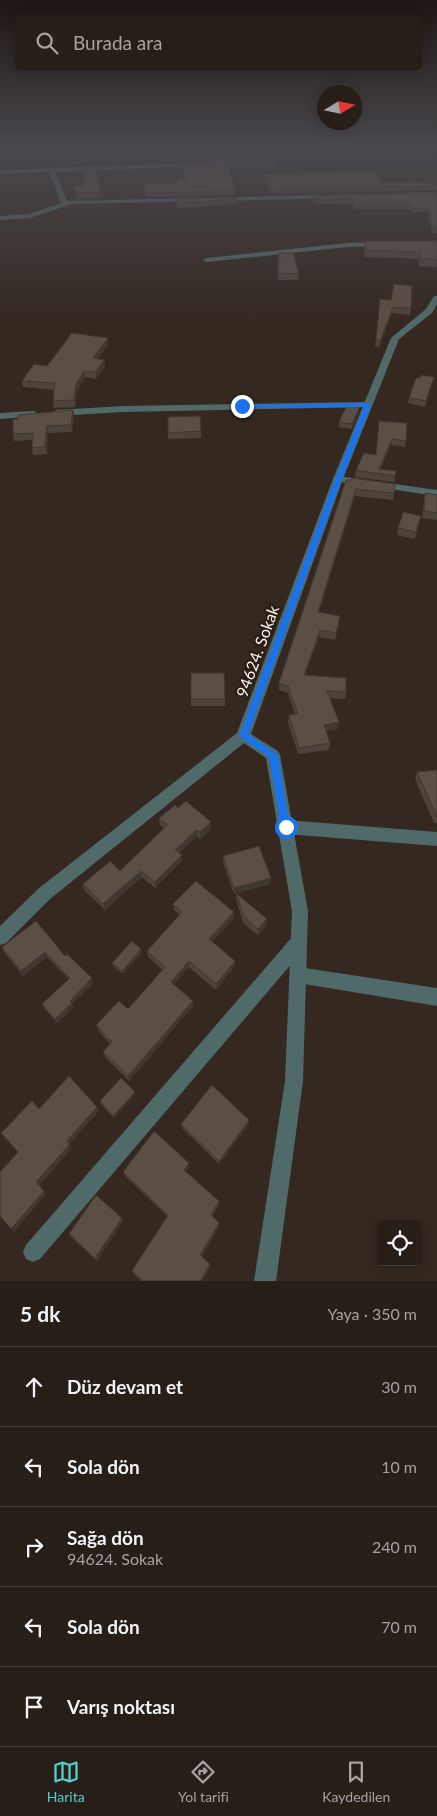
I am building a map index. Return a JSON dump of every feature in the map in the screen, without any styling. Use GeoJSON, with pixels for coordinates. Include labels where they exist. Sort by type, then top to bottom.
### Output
{"type":"FeatureCollection","features":[{"type":"Feature","properties":{"kind":"street"},"geometry":{"type":"LineString","coordinates":[[0,218],[30,216],[60,206]]}},
{"type":"Feature","properties":{"kind":"street"},"geometry":{"type":"LineString","coordinates":[[207,260],[347,245],[387,244]]}},
{"type":"Feature","properties":{"kind":"street","name":"94624. Sokak"},"geometry":{"type":"LineString","coordinates":[[243,736],[338,479],[395,338],[429,311],[437,298]]}},
{"type":"Feature","properties":{"kind":"street"},"geometry":{"type":"LineString","coordinates":[[0,416],[124,409],[368,405]]}},
{"type":"Feature","properties":{"kind":"street"},"geometry":{"type":"LineString","coordinates":[[338,479],[437,493]]}},
{"type":"Feature","properties":{"kind":"street"},"geometry":{"type":"LineString","coordinates":[[0,937],[44,894],[243,736],[273,755],[300,911],[294,1081],[265,1281]]}},
{"type":"Feature","properties":{"kind":"street"},"geometry":{"type":"LineString","coordinates":[[286,827],[437,839]]}},
{"type":"Feature","properties":{"kind":"street"},"geometry":{"type":"LineString","coordinates":[[33,1252],[299,942]]}},
{"type":"Feature","properties":{"kind":"street"},"geometry":{"type":"LineString","coordinates":[[298,975],[437,997]]}},
{"type":"Feature","properties":{"kind":"building"},"geometry":{"type":"Polygon","coordinates":[[[411,206],[437,206],[437,228],[433,228],[429,208],[412,208],[411,206]]]}},
{"type":"Feature","properties":{"kind":"building"},"geometry":{"type":"Polygon","coordinates":[[[365,241],[437,241],[437,260],[420,258],[420,252],[365,250],[365,241]]]}},
{"type":"Feature","properties":{"kind":"building"},"geometry":{"type":"Polygon","coordinates":[[[279,253],[293,253],[299,274],[278,273],[279,253]]]}},
{"type":"Feature","properties":{"kind":"building"},"geometry":{"type":"Polygon","coordinates":[[[394,284],[412,286],[411,308],[393,307],[380,341],[376,340],[380,299],[391,300],[394,284]]]}},
{"type":"Feature","properties":{"kind":"building"},"geometry":{"type":"Polygon","coordinates":[[[72,333],[108,338],[93,358],[104,360],[96,372],[84,371],[76,384],[74,400],[53,401],[55,383],[22,381],[34,364],[47,366],[72,333]]]}},
{"type":"Feature","properties":{"kind":"building"},"geometry":{"type":"Polygon","coordinates":[[[421,375],[434,377],[426,401],[409,398],[416,378],[420,378],[421,375]]]}},
{"type":"Feature","properties":{"kind":"building"},"geometry":{"type":"Polygon","coordinates":[[[347,405],[360,406],[352,424],[339,422],[347,405]]]}},
{"type":"Feature","properties":{"kind":"building"},"geometry":{"type":"Polygon","coordinates":[[[73,410],[71,425],[47,426],[45,447],[32,448],[33,433],[13,434],[13,419],[18,419],[18,415],[73,410]]]}},
{"type":"Feature","properties":{"kind":"building"},"geometry":{"type":"Polygon","coordinates":[[[200,416],[201,431],[168,433],[168,417],[200,416]]]}},
{"type":"Feature","properties":{"kind":"building"},"geometry":{"type":"Polygon","coordinates":[[[379,421],[407,423],[406,441],[392,439],[379,469],[396,471],[395,476],[356,470],[364,453],[376,455],[379,421]]]}},
{"type":"Feature","properties":{"kind":"building"},"geometry":{"type":"Polygon","coordinates":[[[352,478],[395,484],[394,493],[356,489],[318,612],[340,616],[336,633],[320,630],[304,675],[346,678],[346,692],[327,691],[339,722],[324,725],[330,743],[299,748],[289,715],[298,714],[288,686],[279,683],[346,480],[352,480],[352,478]]]}},
{"type":"Feature","properties":{"kind":"building"},"geometry":{"type":"Polygon","coordinates":[[[425,493],[437,495],[437,513],[424,511],[425,493]]]}},
{"type":"Feature","properties":{"kind":"building"},"geometry":{"type":"Polygon","coordinates":[[[403,512],[421,516],[416,532],[398,528],[403,512]]]}},
{"type":"Feature","properties":{"kind":"building"},"geometry":{"type":"Polygon","coordinates":[[[191,673],[224,673],[225,699],[191,699],[191,673]]]}},
{"type":"Feature","properties":{"kind":"building"},"geometry":{"type":"Polygon","coordinates":[[[437,770],[437,817],[417,772],[437,770]]]}},
{"type":"Feature","properties":{"kind":"building"},"geometry":{"type":"Polygon","coordinates":[[[186,801],[211,822],[200,832],[197,830],[175,850],[182,855],[155,882],[141,871],[103,904],[83,884],[110,861],[120,871],[167,825],[159,818],[175,805],[178,808],[186,801]]]}},
{"type":"Feature","properties":{"kind":"building"},"geometry":{"type":"Polygon","coordinates":[[[259,846],[271,878],[234,888],[223,856],[259,846]]]}},
{"type":"Feature","properties":{"kind":"building"},"geometry":{"type":"Polygon","coordinates":[[[196,881],[234,912],[209,939],[235,961],[216,984],[189,961],[171,982],[193,1001],[128,1076],[103,1052],[112,1042],[96,1025],[119,1001],[128,1009],[165,967],[147,951],[182,912],[173,904],[196,881]]]}},
{"type":"Feature","properties":{"kind":"building"},"geometry":{"type":"Polygon","coordinates":[[[236,893],[267,919],[258,929],[244,917],[236,893]]]}},
{"type":"Feature","properties":{"kind":"building"},"geometry":{"type":"Polygon","coordinates":[[[36,921],[65,956],[67,954],[92,978],[70,1001],[72,1003],[55,1019],[42,1004],[70,978],[45,952],[21,971],[2,947],[36,921]]]}},
{"type":"Feature","properties":{"kind":"building"},"geometry":{"type":"Polygon","coordinates":[[[132,941],[141,949],[122,971],[112,963],[132,941]]]}},
{"type":"Feature","properties":{"kind":"building"},"geometry":{"type":"Polygon","coordinates":[[[69,1076],[97,1107],[67,1141],[70,1144],[36,1182],[44,1191],[11,1229],[0,1216],[0,1172],[18,1152],[1,1133],[32,1101],[39,1109],[69,1076]]]}},
{"type":"Feature","properties":{"kind":"building"},"geometry":{"type":"Polygon","coordinates":[[[121,1078],[135,1092],[113,1116],[100,1101],[121,1078]]]}},
{"type":"Feature","properties":{"kind":"building"},"geometry":{"type":"Polygon","coordinates":[[[212,1085],[249,1120],[219,1161],[181,1124],[212,1085]]]}},
{"type":"Feature","properties":{"kind":"building"},"geometry":{"type":"Polygon","coordinates":[[[154,1131],[189,1163],[184,1170],[219,1201],[211,1215],[219,1223],[200,1255],[210,1264],[200,1281],[143,1281],[132,1271],[168,1215],[123,1172],[154,1131]]]}},
{"type":"Feature","properties":{"kind":"building"},"geometry":{"type":"Polygon","coordinates":[[[96,1195],[122,1218],[95,1258],[69,1234],[96,1195]]]}},
{"type":"Feature","properties":{"kind":"route"},"geometry":{"type":"LineString","coordinates":[[242,406],[368,405],[338,479],[243,736],[273,755],[286,827]]}}]}
